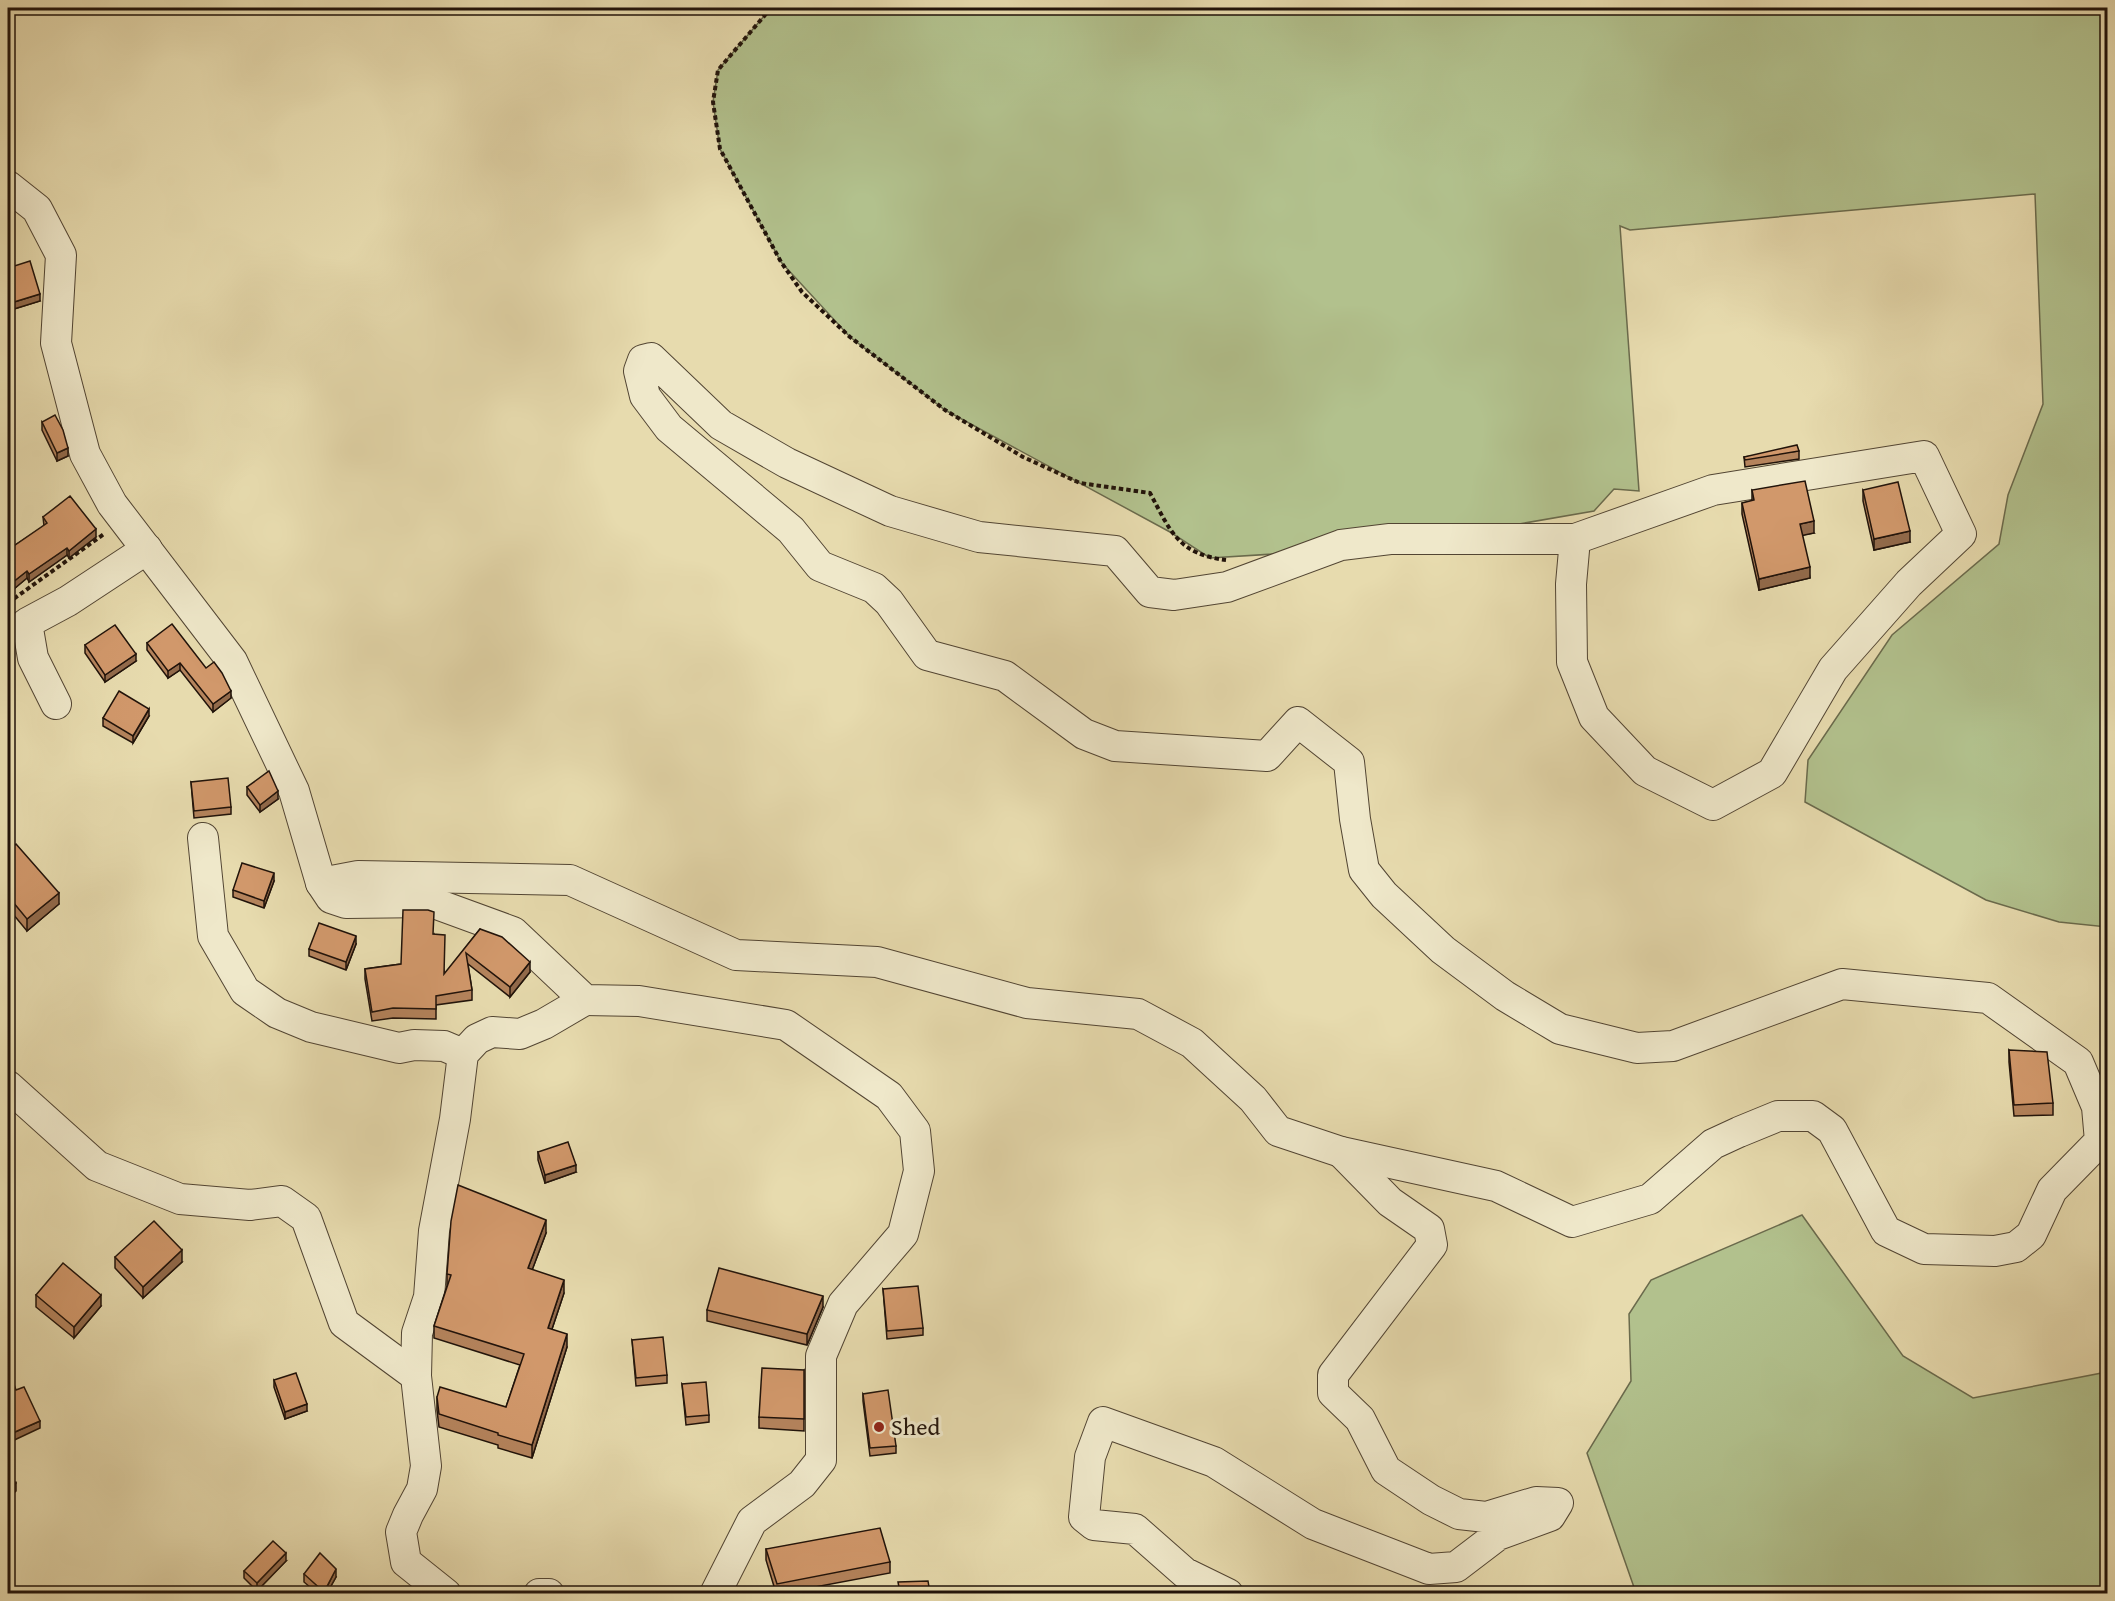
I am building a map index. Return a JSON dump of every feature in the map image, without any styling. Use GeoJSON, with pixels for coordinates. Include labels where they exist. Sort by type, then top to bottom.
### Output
{"type":"FeatureCollection","features":[{"type":"Feature","properties":{"kind":"street"},"geometry":{"type":"LineString","coordinates":[[8,186],[38,209],[61,255],[56,343],[85,454],[112,504],[232,661],[294,791],[321,883],[331,898],[346,903],[431,902],[513,932],[585,1000]]}},
{"type":"Feature","properties":{"kind":"street"},"geometry":{"type":"LineString","coordinates":[[321,883],[358,876],[570,880],[736,955],[877,962],[1028,1003],[1138,1014],[1192,1043],[1253,1099],[1278,1131],[1341,1152],[1496,1186],[1572,1222],[1650,1199],[1713,1144],[1739,1132],[1778,1116],[1813,1116],[1832,1130],[1886,1231],[1924,1249],[1995,1251],[2016,1246],[2031,1234],[2052,1190],[2100,1141],[2097,1107],[2078,1062],[1988,998],[1842,984],[1673,1046],[1637,1048],[1560,1029],[1505,996],[1443,950],[1384,895],[1364,870],[1355,819],[1349,762],[1298,722],[1267,756],[1115,746],[1084,734],[1005,676],[927,655],[889,602],[874,588],[820,566],[791,530],[669,428],[645,396],[639,371],[643,360],[651,358],[721,425],[787,463],[891,512],[978,537],[1115,551],[1150,592],[1174,595],[1227,587],[1341,546],[1390,539],[1575,539],[1713,490],[1924,456],[1961,534],[1909,583],[1833,669],[1772,773],[1713,805],[1645,771],[1594,717],[1572,663],[1571,584],[1575,539]]}},
{"type":"Feature","properties":{"kind":"street"},"geometry":{"type":"LineString","coordinates":[[56,704],[33,658],[27,623],[68,601],[147,549]]}},
{"type":"Feature","properties":{"kind":"street"},"geometry":{"type":"LineString","coordinates":[[203,838],[213,936],[245,991],[277,1013],[311,1027],[399,1048],[414,1045],[444,1046],[463,1054]]}},
{"type":"Feature","properties":{"kind":"street"},"geometry":{"type":"LineString","coordinates":[[446,1593],[406,1562],[401,1532],[422,1489],[426,1466],[416,1376],[417,1333],[429,1297],[434,1231],[455,1119],[463,1054],[477,1039],[492,1032],[520,1034],[585,1000],[639,1001],[786,1025],[889,1096],[915,1131],[919,1171],[903,1234],[843,1304],[821,1356],[821,1460],[802,1484],[752,1521],[715,1593]]}},
{"type":"Feature","properties":{"kind":"street"},"geometry":{"type":"LineString","coordinates":[[8,1086],[97,1166],[180,1199],[250,1205],[282,1201],[306,1218],[344,1323],[416,1376]]}},
{"type":"Feature","properties":{"kind":"street"},"geometry":{"type":"LineString","coordinates":[[1228,1593],[1185,1573],[1135,1529],[1094,1525],[1084,1517],[1090,1457],[1103,1422],[1214,1462],[1313,1524],[1429,1569],[1456,1567],[1498,1535],[1550,1516],[1558,1503],[1536,1502],[1486,1517],[1459,1514],[1431,1500],[1386,1470],[1360,1419],[1333,1393],[1333,1375],[1432,1245],[1430,1229],[1390,1202],[1341,1152]]}},
{"type":"Feature","properties":{"kind":"street"},"geometry":{"type":"LineString","coordinates":[[539,1593],[549,1593]]}},
{"type":"Feature","properties":{"kind":"path"},"geometry":{"type":"LineString","coordinates":[[771,8],[718,70],[712,102],[720,149],[781,262],[802,292],[850,337],[945,410],[1023,457],[1080,483],[1150,493],[1170,532],[1191,552],[1210,558],[1233,561]]}},
{"type":"Feature","properties":{"kind":"path"},"geometry":{"type":"LineString","coordinates":[[8,603],[124,519]]}},
{"type":"Feature","properties":{"kind":"green space"},"geometry":{"type":"Polygon","coordinates":[[[771,8],[2107,8],[2107,927],[2059,922],[1986,900],[1805,802],[1808,760],[1892,635],[1999,544],[2008,495],[2043,404],[2035,194],[1630,230],[1620,226],[1639,491],[1614,489],[1594,511],[1386,547],[1210,558],[1170,532],[945,410],[850,337],[781,262],[720,149],[713,102],[718,70],[771,8]]]}},
{"type":"Feature","properties":{"kind":"green space"},"geometry":{"type":"Polygon","coordinates":[[[1802,1215],[1903,1356],[1973,1398],[2107,1372],[2107,1593],[1636,1593],[1587,1453],[1631,1381],[1629,1314],[1651,1280],[1802,1215]]]}},
{"type":"Feature","properties":{"kind":"building"},"geometry":{"type":"Polygon","coordinates":[[[30,261],[40,294],[14,302],[8,281],[8,268],[30,261]]]}},
{"type":"Feature","properties":{"kind":"building"},"geometry":{"type":"Polygon","coordinates":[[[55,415],[63,430],[68,448],[57,453],[42,422],[55,415]]]}},
{"type":"Feature","properties":{"kind":"building"},"geometry":{"type":"Polygon","coordinates":[[[1797,445],[1799,451],[1745,460],[1744,457],[1797,445]]]}},
{"type":"Feature","properties":{"kind":"building"},"geometry":{"type":"Polygon","coordinates":[[[1805,481],[1814,521],[1800,524],[1810,567],[1759,579],[1742,503],[1754,500],[1752,490],[1805,481]]]}},
{"type":"Feature","properties":{"kind":"building"},"geometry":{"type":"Polygon","coordinates":[[[1898,482],[1910,531],[1874,539],[1863,490],[1898,482]]]}},
{"type":"Feature","properties":{"kind":"building"},"geometry":{"type":"Polygon","coordinates":[[[70,496],[96,529],[69,551],[67,548],[29,574],[27,571],[8,586],[8,550],[47,523],[43,517],[70,496]]]}},
{"type":"Feature","properties":{"kind":"building"},"geometry":{"type":"Polygon","coordinates":[[[172,624],[206,668],[214,662],[222,673],[231,691],[213,704],[180,663],[168,671],[147,643],[172,624]]]}},
{"type":"Feature","properties":{"kind":"building"},"geometry":{"type":"Polygon","coordinates":[[[115,625],[136,654],[105,675],[85,645],[115,625]]]}},
{"type":"Feature","properties":{"kind":"building"},"geometry":{"type":"Polygon","coordinates":[[[119,691],[149,709],[133,736],[103,718],[119,691]]]}},
{"type":"Feature","properties":{"kind":"building"},"geometry":{"type":"Polygon","coordinates":[[[269,771],[278,791],[260,805],[247,787],[269,771]]]}},
{"type":"Feature","properties":{"kind":"building"},"geometry":{"type":"Polygon","coordinates":[[[228,778],[231,807],[194,811],[191,782],[228,778]]]}},
{"type":"Feature","properties":{"kind":"building"},"geometry":{"type":"Polygon","coordinates":[[[16,844],[59,893],[27,919],[8,896],[8,851],[16,844]]]}},
{"type":"Feature","properties":{"kind":"building"},"geometry":{"type":"Polygon","coordinates":[[[242,863],[274,873],[264,901],[233,890],[242,863]]]}},
{"type":"Feature","properties":{"kind":"building"},"geometry":{"type":"Polygon","coordinates":[[[403,910],[434,912],[433,934],[445,935],[444,974],[480,929],[502,937],[530,962],[510,987],[466,953],[472,990],[436,996],[436,1009],[393,1008],[372,1012],[365,969],[401,964],[403,910]]]}},
{"type":"Feature","properties":{"kind":"building"},"geometry":{"type":"Polygon","coordinates":[[[319,923],[356,936],[346,962],[309,949],[319,923]]]}},
{"type":"Feature","properties":{"kind":"building"},"geometry":{"type":"Polygon","coordinates":[[[2009,1050],[2047,1052],[2053,1103],[2014,1105],[2009,1050]]]}},
{"type":"Feature","properties":{"kind":"building"},"geometry":{"type":"Polygon","coordinates":[[[568,1142],[576,1165],[545,1175],[538,1152],[568,1142]]]}},
{"type":"Feature","properties":{"kind":"building"},"geometry":{"type":"Polygon","coordinates":[[[458,1185],[546,1220],[528,1268],[564,1280],[548,1328],[567,1334],[532,1445],[439,1414],[437,1397],[440,1387],[506,1407],[524,1354],[434,1326],[451,1275],[447,1274],[451,1221],[458,1185]]]}},
{"type":"Feature","properties":{"kind":"building"},"geometry":{"type":"Polygon","coordinates":[[[154,1221],[182,1250],[143,1287],[115,1257],[154,1221]]]}},
{"type":"Feature","properties":{"kind":"building"},"geometry":{"type":"Polygon","coordinates":[[[63,1263],[101,1295],[74,1327],[36,1295],[63,1263]]]}},
{"type":"Feature","properties":{"kind":"building"},"geometry":{"type":"Polygon","coordinates":[[[719,1268],[823,1296],[807,1334],[707,1310],[719,1268]]]}},
{"type":"Feature","properties":{"kind":"building"},"geometry":{"type":"Polygon","coordinates":[[[918,1286],[923,1328],[887,1331],[883,1289],[918,1286]]]}},
{"type":"Feature","properties":{"kind":"building"},"geometry":{"type":"Polygon","coordinates":[[[663,1337],[667,1375],[636,1378],[632,1340],[663,1337]]]}},
{"type":"Feature","properties":{"kind":"building"},"geometry":{"type":"Polygon","coordinates":[[[8,1367],[16,1390],[24,1387],[40,1421],[8,1435],[8,1367]]]}},
{"type":"Feature","properties":{"kind":"building"},"geometry":{"type":"Polygon","coordinates":[[[762,1368],[804,1370],[804,1419],[759,1417],[762,1368]]]}},
{"type":"Feature","properties":{"kind":"building"},"geometry":{"type":"Polygon","coordinates":[[[296,1373],[307,1404],[285,1412],[274,1380],[296,1373]]]}},
{"type":"Feature","properties":{"kind":"building"},"geometry":{"type":"Polygon","coordinates":[[[706,1382],[709,1415],[686,1417],[682,1384],[706,1382]]]}},
{"type":"Feature","properties":{"kind":"building","name":"Shed"},"geometry":{"type":"Polygon","coordinates":[[[888,1390],[896,1446],[870,1448],[863,1394],[888,1390]]]}},
{"type":"Feature","properties":{"kind":"building"},"geometry":{"type":"Polygon","coordinates":[[[8,1475],[16,1483],[8,1492],[8,1475]]]}},
{"type":"Feature","properties":{"kind":"building"},"geometry":{"type":"Polygon","coordinates":[[[880,1528],[890,1562],[777,1584],[766,1549],[880,1528]]]}},
{"type":"Feature","properties":{"kind":"building"},"geometry":{"type":"Polygon","coordinates":[[[273,1541],[286,1553],[257,1583],[244,1571],[273,1541]]]}},
{"type":"Feature","properties":{"kind":"building"},"geometry":{"type":"Polygon","coordinates":[[[320,1553],[336,1569],[324,1592],[304,1574],[320,1553]]]}},
{"type":"Feature","properties":{"kind":"building"},"geometry":{"type":"Polygon","coordinates":[[[928,1581],[930,1593],[900,1593],[898,1582],[928,1581]]]}},
{"type":"Feature","properties":{"kind":"place","name":"Shed"},"geometry":{"type":"Point","coordinates":[879,1427]}}]}
